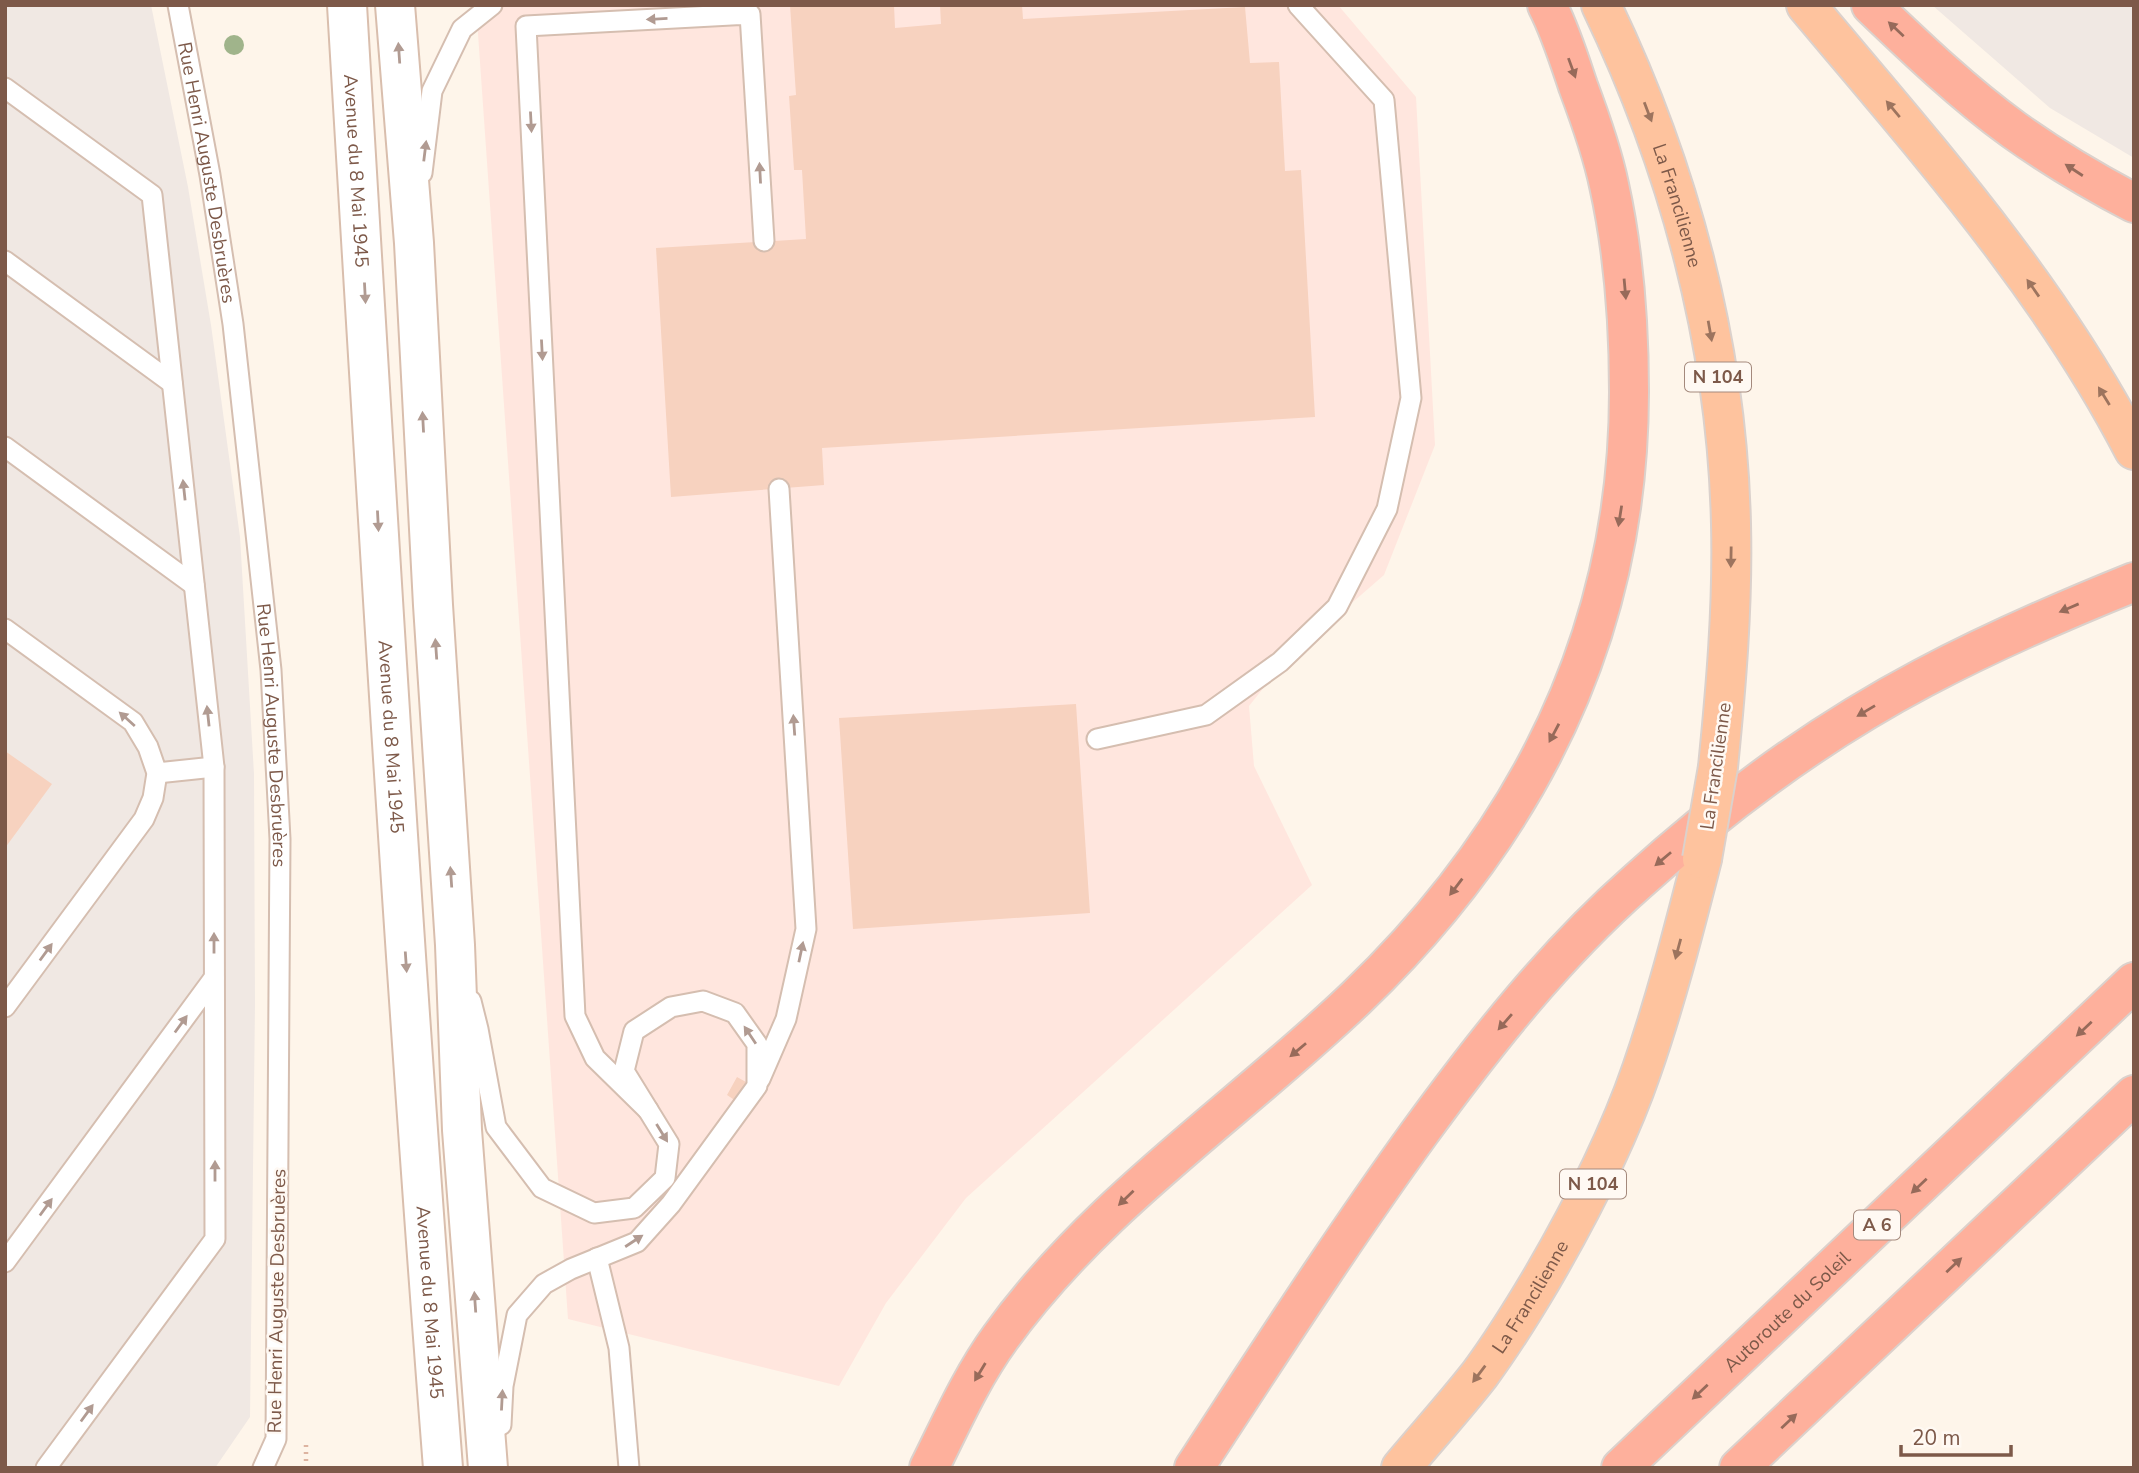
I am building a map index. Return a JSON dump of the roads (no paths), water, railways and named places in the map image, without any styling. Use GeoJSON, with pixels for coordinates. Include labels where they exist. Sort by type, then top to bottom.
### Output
{"type":"FeatureCollection","features":[{"type":"Feature","properties":{"kind":"highway"},"geometry":{"type":"LineString","coordinates":[[929,1468],[960,1405],[997,1342],[1040,1286],[1141,1184],[1306,1044],[1406,947],[1498,833],[1560,721],[1584,660],[1614,555],[1624,495],[1629,430],[1629,346],[1624,279],[1608,182],[1592,125],[1547,5]]}},
{"type":"Feature","properties":{"kind":"highway","name":"La Francilienne"},"geometry":{"type":"LineString","coordinates":[[1401,1468],[1480,1374],[1510,1329],[1555,1257],[1616,1134],[1642,1071],[1663,1003],[1702,859],[1718,767],[1728,663],[1731,524],[1720,389],[1708,320],[1672,181],[1649,115],[1601,5]]}},
{"type":"Feature","properties":{"kind":"highway"},"geometry":{"type":"LineString","coordinates":[[1806,5],[1952,180],[2019,268],[2072,344],[2134,450]]}},
{"type":"Feature","properties":{"kind":"highway"},"geometry":{"type":"LineString","coordinates":[[1871,5],[1957,84],[2013,129],[2092,181],[2134,203]]}},
{"type":"Feature","properties":{"kind":"highway"},"geometry":{"type":"LineString","coordinates":[[1194,1468],[1376,1193],[1449,1093],[1494,1034],[1542,979],[1635,883],[1724,808],[1858,716],[1922,679],[2010,636],[2134,582]]}},
{"type":"Feature","properties":{"kind":"highway","name":"Autoroute du Soleil"},"geometry":{"type":"LineString","coordinates":[[1621,1468],[2134,982]]}},
{"type":"Feature","properties":{"kind":"highway"},"geometry":{"type":"LineString","coordinates":[[1739,1468],[2134,1095]]}},
{"type":"Feature","properties":{"kind":"main road","name":"Avenue du 8 Mai 1945"},"geometry":{"type":"LineString","coordinates":[[347,5],[394,796],[443,1468]]}},
{"type":"Feature","properties":{"kind":"main road"},"geometry":{"type":"LineString","coordinates":[[395,5],[414,243],[433,605],[455,945],[462,1130],[488,1468]]}},
{"type":"Feature","properties":{"kind":"lane","name":"Rue Henri Auguste Desbruères"},"geometry":{"type":"LineString","coordinates":[[178,5],[210,174],[233,324],[271,670],[280,839],[276,1438],[263,1468]]}},
{"type":"Feature","properties":{"kind":"lane"},"geometry":{"type":"LineString","coordinates":[[414,243],[432,90],[462,29],[492,5]]}},
{"type":"Feature","properties":{"kind":"lane"},"geometry":{"type":"LineString","coordinates":[[1097,739],[1206,715],[1280,662],[1337,607],[1387,509],[1411,398],[1384,100],[1298,5]]}},
{"type":"Feature","properties":{"kind":"lane"},"geometry":{"type":"LineString","coordinates":[[648,1110],[595,1058],[575,1016],[526,26],[750,14],[764,241]]}},
{"type":"Feature","properties":{"kind":"lane"},"geometry":{"type":"LineString","coordinates":[[5,88],[152,195],[214,767],[215,1239],[46,1468]]}},
{"type":"Feature","properties":{"kind":"lane"},"geometry":{"type":"LineString","coordinates":[[5,261],[172,383]]}},
{"type":"Feature","properties":{"kind":"lane"},"geometry":{"type":"LineString","coordinates":[[5,447],[194,585]]}},
{"type":"Feature","properties":{"kind":"lane"},"geometry":{"type":"LineString","coordinates":[[499,1468],[503,1386],[517,1315],[544,1284],[571,1269],[637,1242],[671,1203],[757,1086],[786,1019],[806,929],[779,489]]}},
{"type":"Feature","properties":{"kind":"lane"},"geometry":{"type":"LineString","coordinates":[[5,629],[134,722],[148,747],[157,773],[153,798],[144,819],[5,1007]]}},
{"type":"Feature","properties":{"kind":"lane"},"geometry":{"type":"LineString","coordinates":[[157,773],[214,767]]}},
{"type":"Feature","properties":{"kind":"lane"},"geometry":{"type":"LineString","coordinates":[[455,945],[478,1029],[496,1127],[542,1188],[594,1213],[634,1208],[665,1178],[669,1144],[624,1071],[634,1031],[671,1007],[704,1001],[735,1013],[757,1044],[757,1086]]}},
{"type":"Feature","properties":{"kind":"lane"},"geometry":{"type":"LineString","coordinates":[[5,1262],[214,978]]}},
{"type":"Feature","properties":{"kind":"lane"},"geometry":{"type":"LineString","coordinates":[[597,1258],[620,1348],[629,1468]]}}]}
